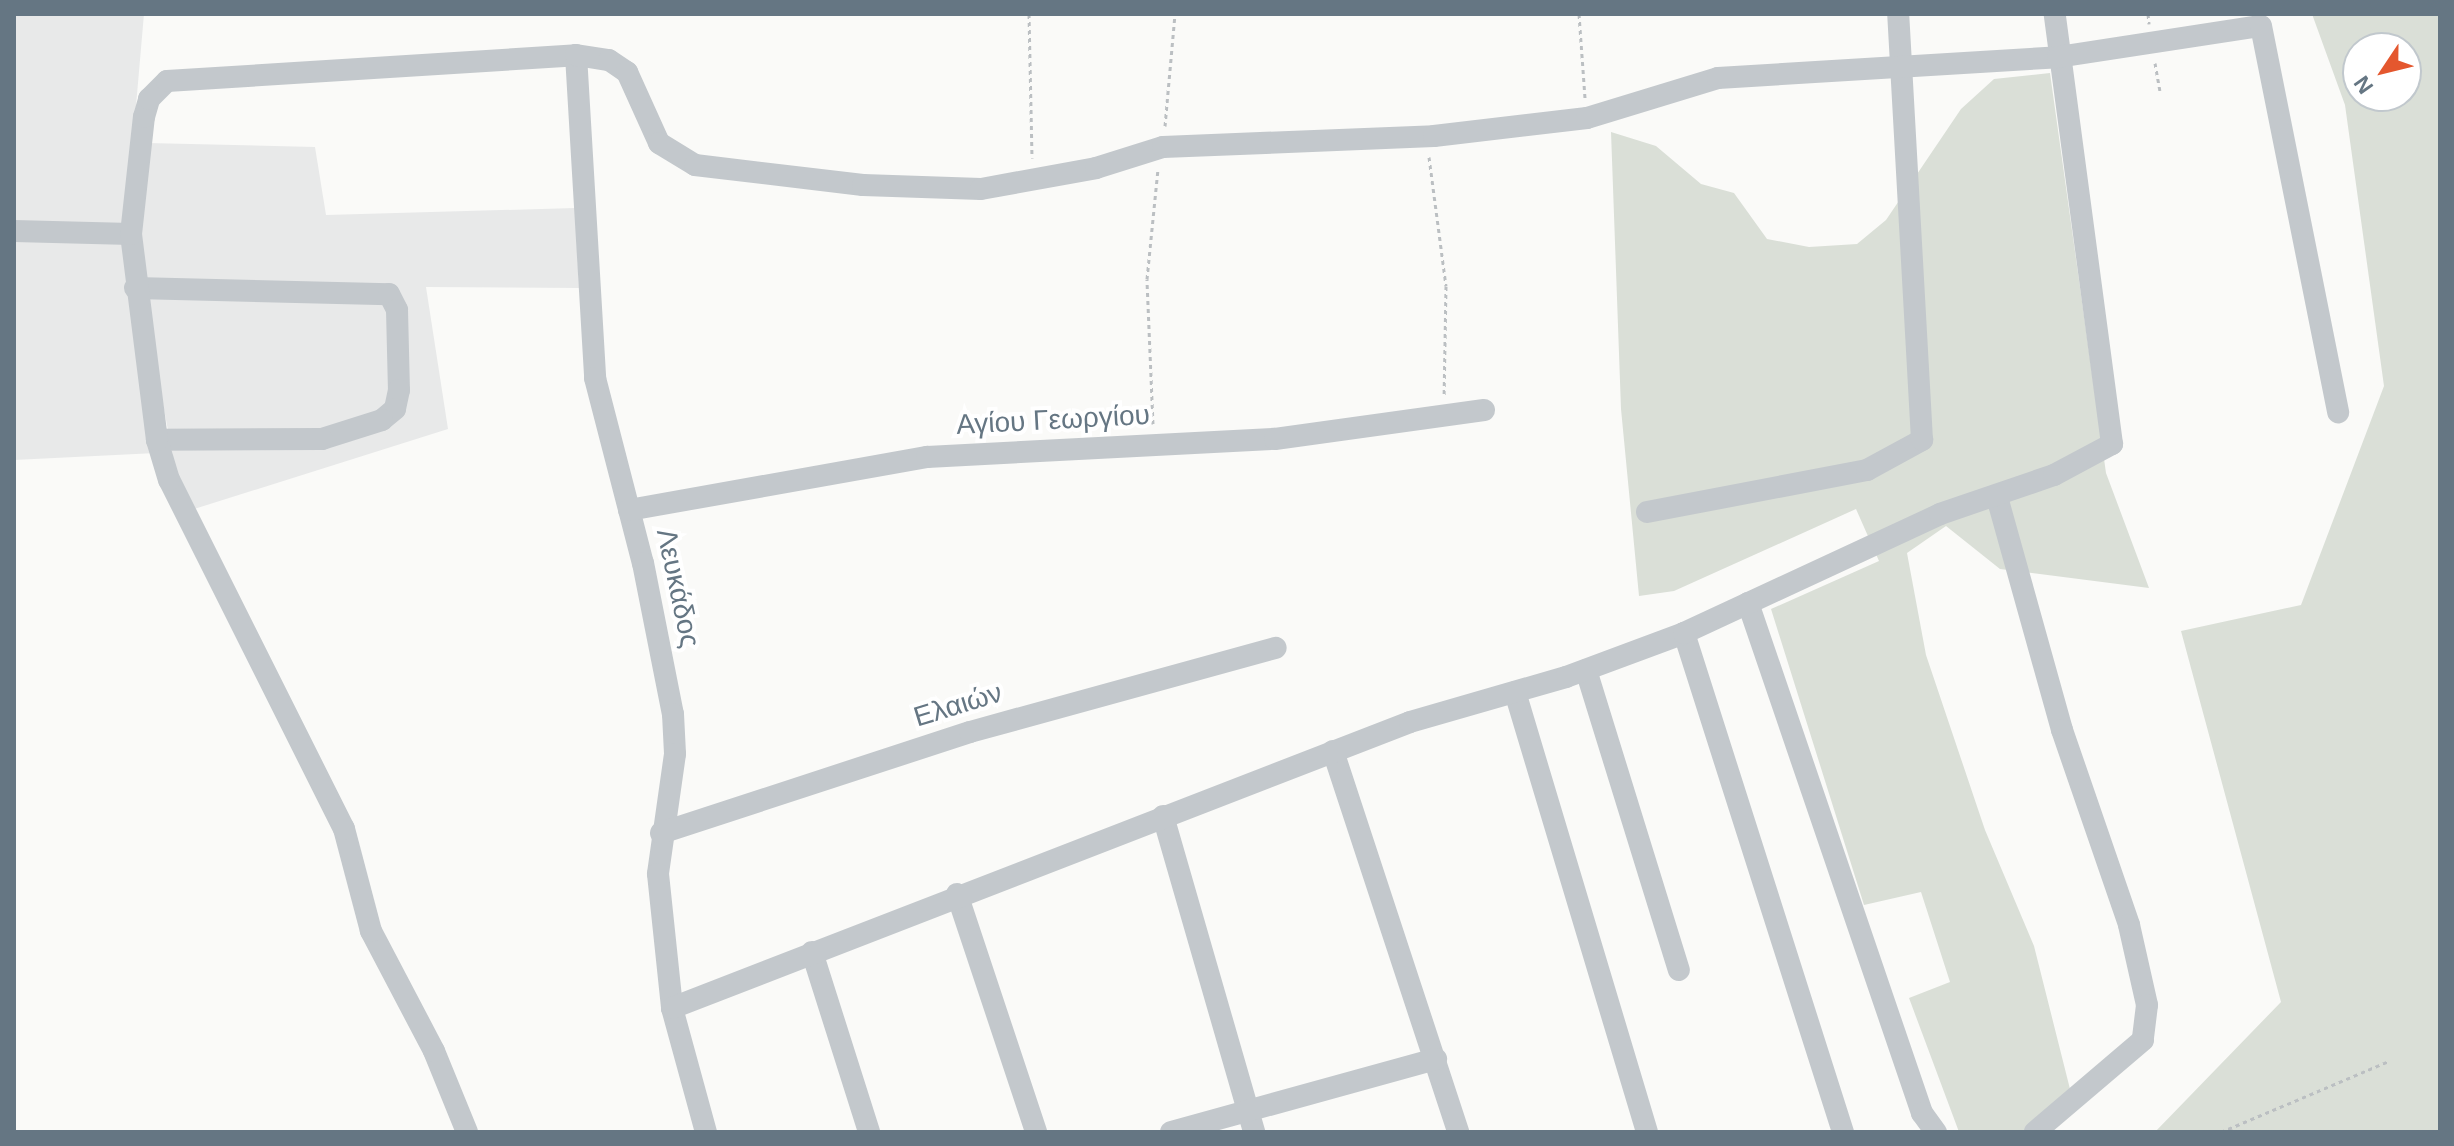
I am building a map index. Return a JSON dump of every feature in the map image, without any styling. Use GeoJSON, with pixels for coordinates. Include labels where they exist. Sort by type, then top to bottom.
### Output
{"type":"FeatureCollection","features":[{"type":"Feature","properties":{"kind":"street"},"geometry":{"type":"LineString","coordinates":[[1647,512],[1867,470],[1922,440],[1905,70],[1898,14]]}},
{"type":"Feature","properties":{"kind":"street"},"geometry":{"type":"LineString","coordinates":[[672,1008],[957,894],[1333,751],[1586,670],[1684,633],[1940,514],[1997,497],[2112,444],[2058,57],[2055,14]]}},
{"type":"Feature","properties":{"kind":"street"},"geometry":{"type":"LineString","coordinates":[[467,1132],[434,1051],[371,931],[344,829],[169,480],[157,440],[135,288],[131,234],[144,117],[149,99],[167,81],[576,55],[609,60],[627,72],[659,143],[695,165],[863,185],[981,189],[1035,180],[1163,147],[1426,137],[1587,118],[1718,78],[1905,70],[2058,57],[2261,26],[2338,412]]}},
{"type":"Feature","properties":{"kind":"street","name":"Λευκάδος"},"geometry":{"type":"LineString","coordinates":[[576,55],[595,378],[629,510],[673,714],[675,754],[661,833],[658,874],[672,1008],[706,1132]]}},
{"type":"Feature","properties":{"kind":"street"},"geometry":{"type":"LineString","coordinates":[[14,231],[131,234]]}},
{"type":"Feature","properties":{"kind":"street"},"geometry":{"type":"LineString","coordinates":[[135,288],[389,294],[397,310],[399,390],[395,409],[382,420],[322,439],[157,440]]}},
{"type":"Feature","properties":{"kind":"street","name":"Αγίου Γεωργίου"},"geometry":{"type":"LineString","coordinates":[[629,510],[927,457],[1275,439],[1484,410]]}},
{"type":"Feature","properties":{"kind":"street"},"geometry":{"type":"LineString","coordinates":[[1997,497],[2062,730],[2129,925],[2147,1005],[2143,1040],[2035,1132]]}},
{"type":"Feature","properties":{"kind":"street"},"geometry":{"type":"LineString","coordinates":[[1748,603],[1922,1113],[1936,1132]]}},
{"type":"Feature","properties":{"kind":"street"},"geometry":{"type":"LineString","coordinates":[[1684,633],[1843,1132]]}},
{"type":"Feature","properties":{"kind":"street","name":"Ελαιών"},"geometry":{"type":"LineString","coordinates":[[661,833],[970,732],[1276,648]]}},
{"type":"Feature","properties":{"kind":"street"},"geometry":{"type":"LineString","coordinates":[[1586,670],[1679,970]]}},
{"type":"Feature","properties":{"kind":"street"},"geometry":{"type":"LineString","coordinates":[[1515,692],[1647,1132]]}},
{"type":"Feature","properties":{"kind":"street"},"geometry":{"type":"LineString","coordinates":[[1333,751],[1458,1132]]}},
{"type":"Feature","properties":{"kind":"street"},"geometry":{"type":"LineString","coordinates":[[1163,816],[1254,1132]]}},
{"type":"Feature","properties":{"kind":"street"},"geometry":{"type":"LineString","coordinates":[[957,894],[1036,1132]]}},
{"type":"Feature","properties":{"kind":"street"},"geometry":{"type":"LineString","coordinates":[[812,952],[869,1132]]}},
{"type":"Feature","properties":{"kind":"street"},"geometry":{"type":"LineString","coordinates":[[1171,1132],[1436,1059]]}},
{"type":"Feature","properties":{"kind":"path"},"geometry":{"type":"LineString","coordinates":[[1029,14],[1027,126],[1035,180]]}},
{"type":"Feature","properties":{"kind":"path"},"geometry":{"type":"LineString","coordinates":[[1154,444],[1147,279],[1175,14]]}},
{"type":"Feature","properties":{"kind":"path"},"geometry":{"type":"LineString","coordinates":[[1579,14],[1587,118]]}},
{"type":"Feature","properties":{"kind":"path"},"geometry":{"type":"LineString","coordinates":[[1426,137],[1446,286],[1445,415]]}},
{"type":"Feature","properties":{"kind":"path"},"geometry":{"type":"LineString","coordinates":[[2221,1132],[2389,1061]]}},
{"type":"Feature","properties":{"kind":"shaded area"},"geometry":{"type":"Polygon","coordinates":[[[14,14],[144,14],[130,175],[156,453],[14,460],[14,14]]]}},
{"type":"Feature","properties":{"kind":"shaded area"},"geometry":{"type":"Polygon","coordinates":[[[2312,14],[2440,14],[2440,1132],[2155,1132],[2281,1002],[2181,631],[2301,605],[2384,386],[2346,112],[2422,112],[2422,32],[2342,32],[2342,97],[2312,14]]]}},
{"type":"Feature","properties":{"kind":"shaded area"},"geometry":{"type":"Polygon","coordinates":[[[2050,73],[2106,473],[2149,588],[2000,569],[1946,526],[1907,553],[1926,655],[1985,830],[2034,946],[2070,1089],[2023,1132],[1959,1132],[1909,998],[1950,982],[1921,892],[1864,905],[1771,609],[1879,561],[1856,509],[1674,591],[1639,596],[1621,409],[1611,132],[1656,146],[1701,184],[1734,193],[1767,239],[1809,247],[1857,244],[1886,220],[1961,109],[1994,79],[2050,73]]]}},
{"type":"Feature","properties":{"kind":"shaded area"},"geometry":{"type":"Polygon","coordinates":[[[147,143],[315,147],[326,215],[575,208],[579,288],[426,287],[448,429],[191,510],[177,478],[139,277],[147,143]]]}}]}
